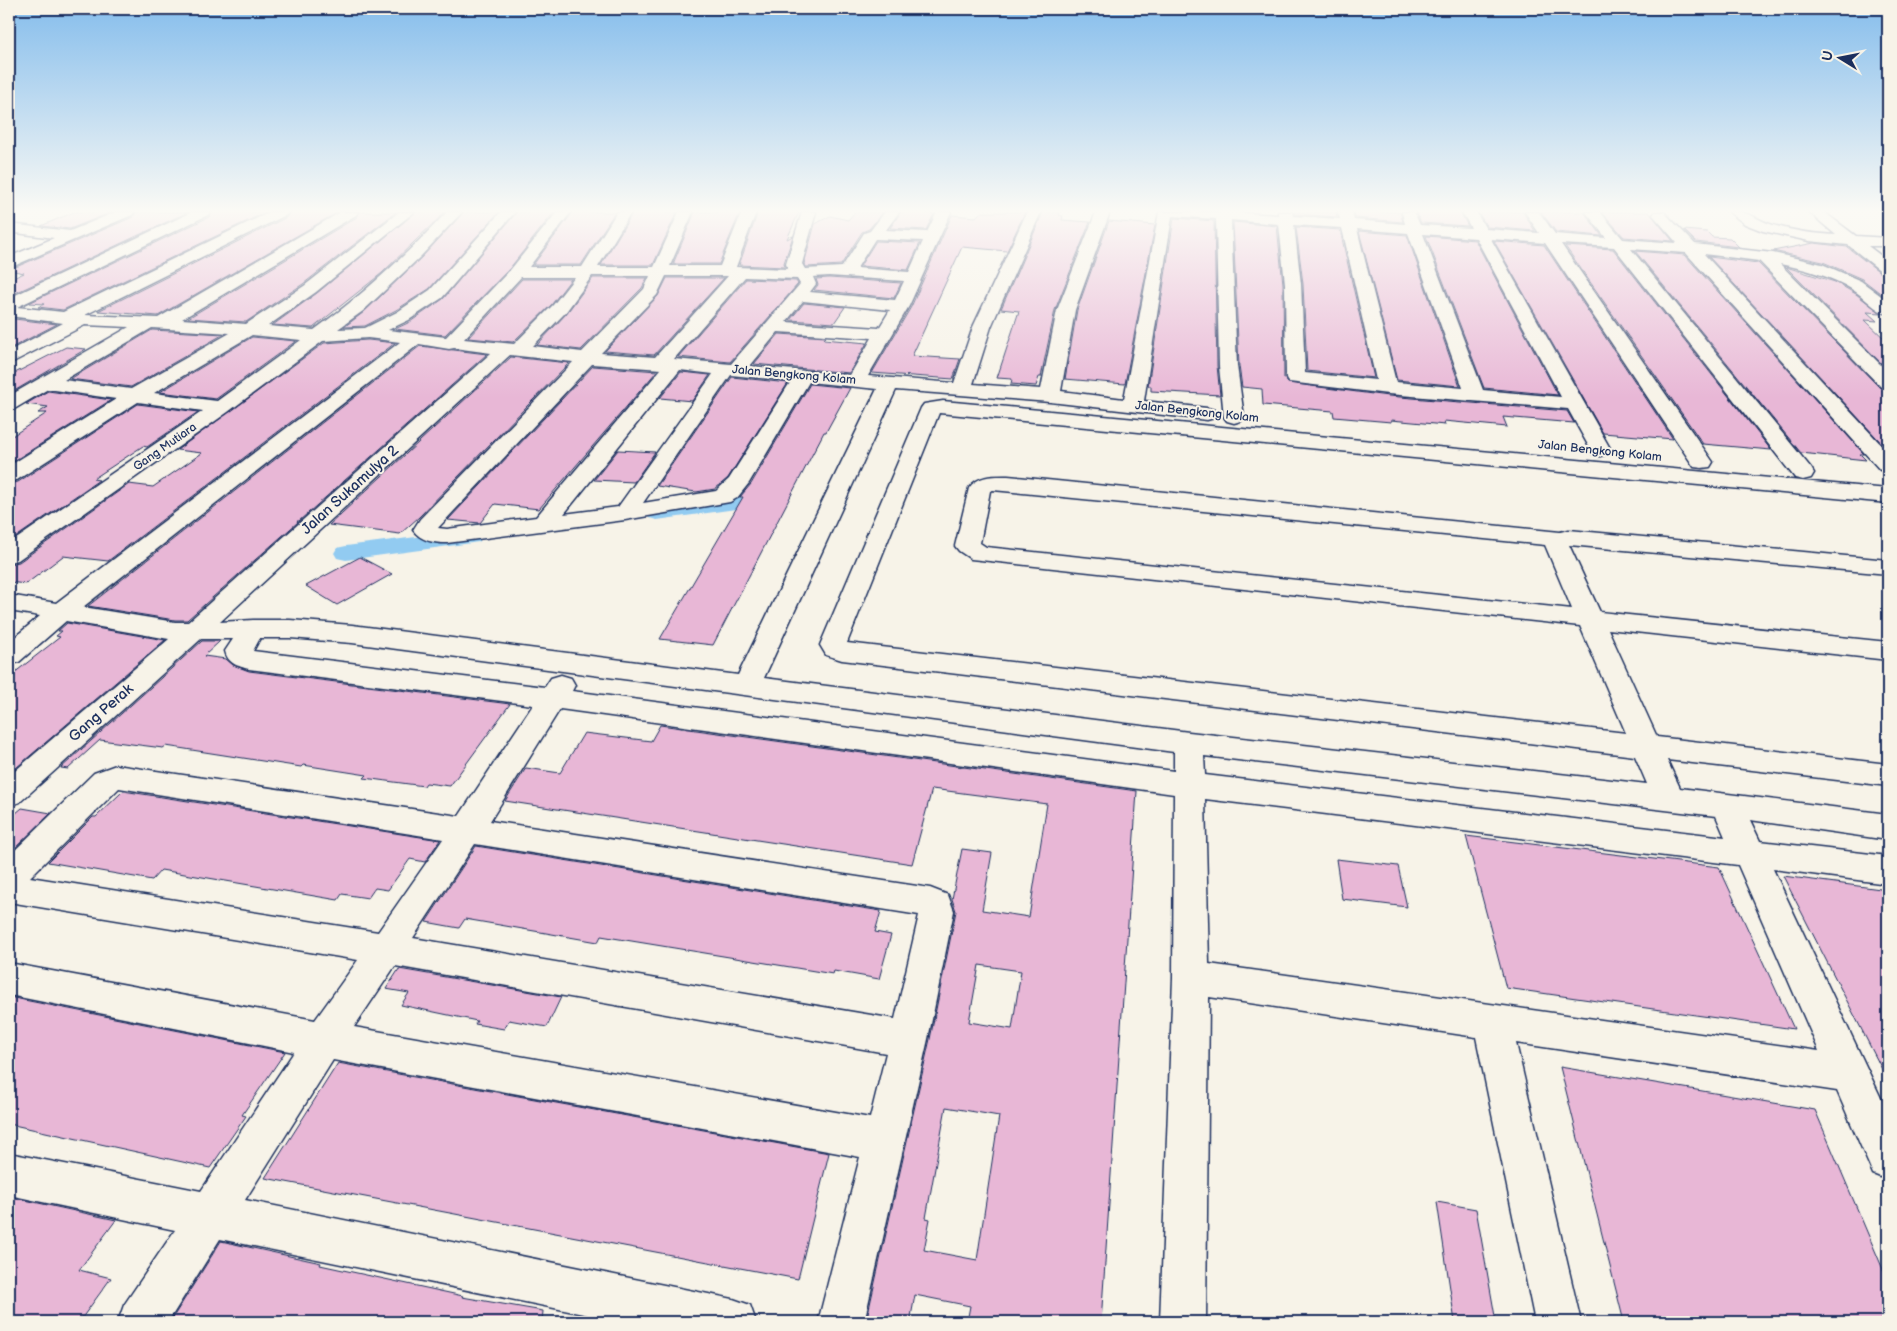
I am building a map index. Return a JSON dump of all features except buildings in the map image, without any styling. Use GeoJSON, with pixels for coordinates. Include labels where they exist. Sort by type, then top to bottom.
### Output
{"type":"FeatureCollection","features":[{"type":"Feature","properties":{"kind":"street"},"geometry":{"type":"LineString","coordinates":[[12,312],[84,274]]}},
{"type":"Feature","properties":{"kind":"street"},"geometry":{"type":"LineString","coordinates":[[9,358],[73,319],[160,274]]}},
{"type":"Feature","properties":{"kind":"street"},"geometry":{"type":"LineString","coordinates":[[9,404],[241,274]]}},
{"type":"Feature","properties":{"kind":"street"},"geometry":{"type":"LineString","coordinates":[[9,475],[134,396],[271,317],[329,274]]}},
{"type":"Feature","properties":{"kind":"street","name":"Gang Mutiara"},"geometry":{"type":"LineString","coordinates":[[9,555],[221,408],[318,336],[370,295],[392,274]]}},
{"type":"Feature","properties":{"kind":"street"},"geometry":{"type":"LineString","coordinates":[[12,312],[73,319],[155,323],[318,336],[368,333],[403,316],[436,294],[453,274]]}},
{"type":"Feature","properties":{"kind":"street"},"geometry":{"type":"LineString","coordinates":[[449,344],[515,274]]}},
{"type":"Feature","properties":{"kind":"street","name":"Jalan Sukamulya 2"},"geometry":{"type":"LineString","coordinates":[[194,632],[559,309],[585,274]]}},
{"type":"Feature","properties":{"kind":"street"},"geometry":{"type":"LineString","coordinates":[[659,274],[651,291],[428,524],[426,530],[436,536],[447,536],[625,513],[715,499],[729,493],[738,483],[804,375]]}},
{"type":"Feature","properties":{"kind":"street"},"geometry":{"type":"LineString","coordinates":[[544,523],[667,364],[731,274]]}},
{"type":"Feature","properties":{"kind":"street"},"geometry":{"type":"LineString","coordinates":[[625,513],[731,369],[772,326],[808,284],[805,277],[800,274]]}},
{"type":"Feature","properties":{"kind":"street"},"geometry":{"type":"LineString","coordinates":[[856,380],[901,306],[915,276],[883,274]]}},
{"type":"Feature","properties":{"kind":"street"},"geometry":{"type":"LineString","coordinates":[[961,390],[982,327],[1006,274]]}},
{"type":"Feature","properties":{"kind":"street"},"geometry":{"type":"LineString","coordinates":[[1050,396],[1066,310],[1080,274]]}},
{"type":"Feature","properties":{"kind":"street"},"geometry":{"type":"LineString","coordinates":[[1133,405],[1155,274]]}},
{"type":"Feature","properties":{"kind":"street"},"geometry":{"type":"LineString","coordinates":[[1226,274],[1228,366],[1234,417]]}},
{"type":"Feature","properties":{"kind":"street"},"geometry":{"type":"LineString","coordinates":[[1293,274],[1296,378],[1573,404]]}},
{"type":"Feature","properties":{"kind":"street"},"geometry":{"type":"LineString","coordinates":[[1361,274],[1388,388]]}},
{"type":"Feature","properties":{"kind":"street"},"geometry":{"type":"LineString","coordinates":[[1431,274],[1474,395]]}},
{"type":"Feature","properties":{"kind":"street"},"geometry":{"type":"LineString","coordinates":[[1502,274],[1600,450]]}},
{"type":"Feature","properties":{"kind":"street"},"geometry":{"type":"LineString","coordinates":[[1573,274],[1702,462]]}},
{"type":"Feature","properties":{"kind":"street"},"geometry":{"type":"LineString","coordinates":[[1643,274],[1803,473]]}},
{"type":"Feature","properties":{"kind":"street"},"geometry":{"type":"LineString","coordinates":[[1711,274],[1888,465]]}},
{"type":"Feature","properties":{"kind":"street"},"geometry":{"type":"LineString","coordinates":[[1781,274],[1888,383]]}},
{"type":"Feature","properties":{"kind":"street"},"geometry":{"type":"LineString","coordinates":[[1833,274],[1865,290],[1888,309]]}},
{"type":"Feature","properties":{"kind":"street"},"geometry":{"type":"LineString","coordinates":[[799,296],[901,306]]}},
{"type":"Feature","properties":{"kind":"street"},"geometry":{"type":"LineString","coordinates":[[772,326],[885,334]]}},
{"type":"Feature","properties":{"kind":"street","name":"Jalan Bengkong Kolam"},"geometry":{"type":"LineString","coordinates":[[368,333],[449,344],[586,358],[1050,396],[1234,417],[1600,450],[1888,482]]}},
{"type":"Feature","properties":{"kind":"street"},"geometry":{"type":"LineString","coordinates":[[9,656],[62,612],[414,338]]}},
{"type":"Feature","properties":{"kind":"street"},"geometry":{"type":"LineString","coordinates":[[44,383],[221,408]]}},
{"type":"Feature","properties":{"kind":"street"},"geometry":{"type":"LineString","coordinates":[[747,685],[889,384]]}},
{"type":"Feature","properties":{"kind":"street"},"geometry":{"type":"LineString","coordinates":[[1888,496],[943,407],[931,408],[833,645],[836,649],[842,651],[1888,775]]}},
{"type":"Feature","properties":{"kind":"street"},"geometry":{"type":"LineString","coordinates":[[1888,567],[1569,537],[1560,539],[1008,483],[989,483],[980,488],[967,546],[980,554],[1888,651]]}},
{"type":"Feature","properties":{"kind":"street"},"geometry":{"type":"LineString","coordinates":[[1560,539],[1557,545],[1668,798]]}},
{"type":"Feature","properties":{"kind":"street"},"geometry":{"type":"LineString","coordinates":[[9,603],[157,629],[194,632],[254,628],[352,634],[1189,743],[1727,805],[1888,827]]}},
{"type":"Feature","properties":{"kind":"street"},"geometry":{"type":"LineString","coordinates":[[254,628],[239,651],[240,656],[249,660],[552,698],[1190,785],[1888,870]]}},
{"type":"Feature","properties":{"kind":"street","name":"Gang Perak"},"geometry":{"type":"LineString","coordinates":[[9,794],[194,632]]}},
{"type":"Feature","properties":{"kind":"street"},"geometry":{"type":"LineString","coordinates":[[141,1322],[324,1040],[468,829],[575,662]]}},
{"type":"Feature","properties":{"kind":"street"},"geometry":{"type":"LineString","coordinates":[[1183,1322],[1191,978],[1189,743]]}},
{"type":"Feature","properties":{"kind":"street"},"geometry":{"type":"LineString","coordinates":[[9,877],[112,776],[468,829],[930,902],[936,905],[937,911],[909,1039],[841,1322]]}},
{"type":"Feature","properties":{"kind":"street"},"geometry":{"type":"LineString","coordinates":[[1727,805],[1888,1159]]}},
{"type":"Feature","properties":{"kind":"street"},"geometry":{"type":"LineString","coordinates":[[9,888],[386,949],[909,1039]]}},
{"type":"Feature","properties":{"kind":"street"},"geometry":{"type":"LineString","coordinates":[[1191,978],[1848,1074]]}},
{"type":"Feature","properties":{"kind":"street"},"geometry":{"type":"LineString","coordinates":[[9,980],[324,1040],[885,1141]]}},
{"type":"Feature","properties":{"kind":"street"},"geometry":{"type":"LineString","coordinates":[[1492,1021],[1558,1322]]}},
{"type":"Feature","properties":{"kind":"street"},"geometry":{"type":"LineString","coordinates":[[9,1174],[732,1322]]}},
{"type":"Feature","properties":{"kind":"waterway"},"geometry":{"type":"LineString","coordinates":[[657,513],[735,503]]}},
{"type":"Feature","properties":{"kind":"waterway"},"geometry":{"type":"LineString","coordinates":[[346,553],[471,537]]}}]}
